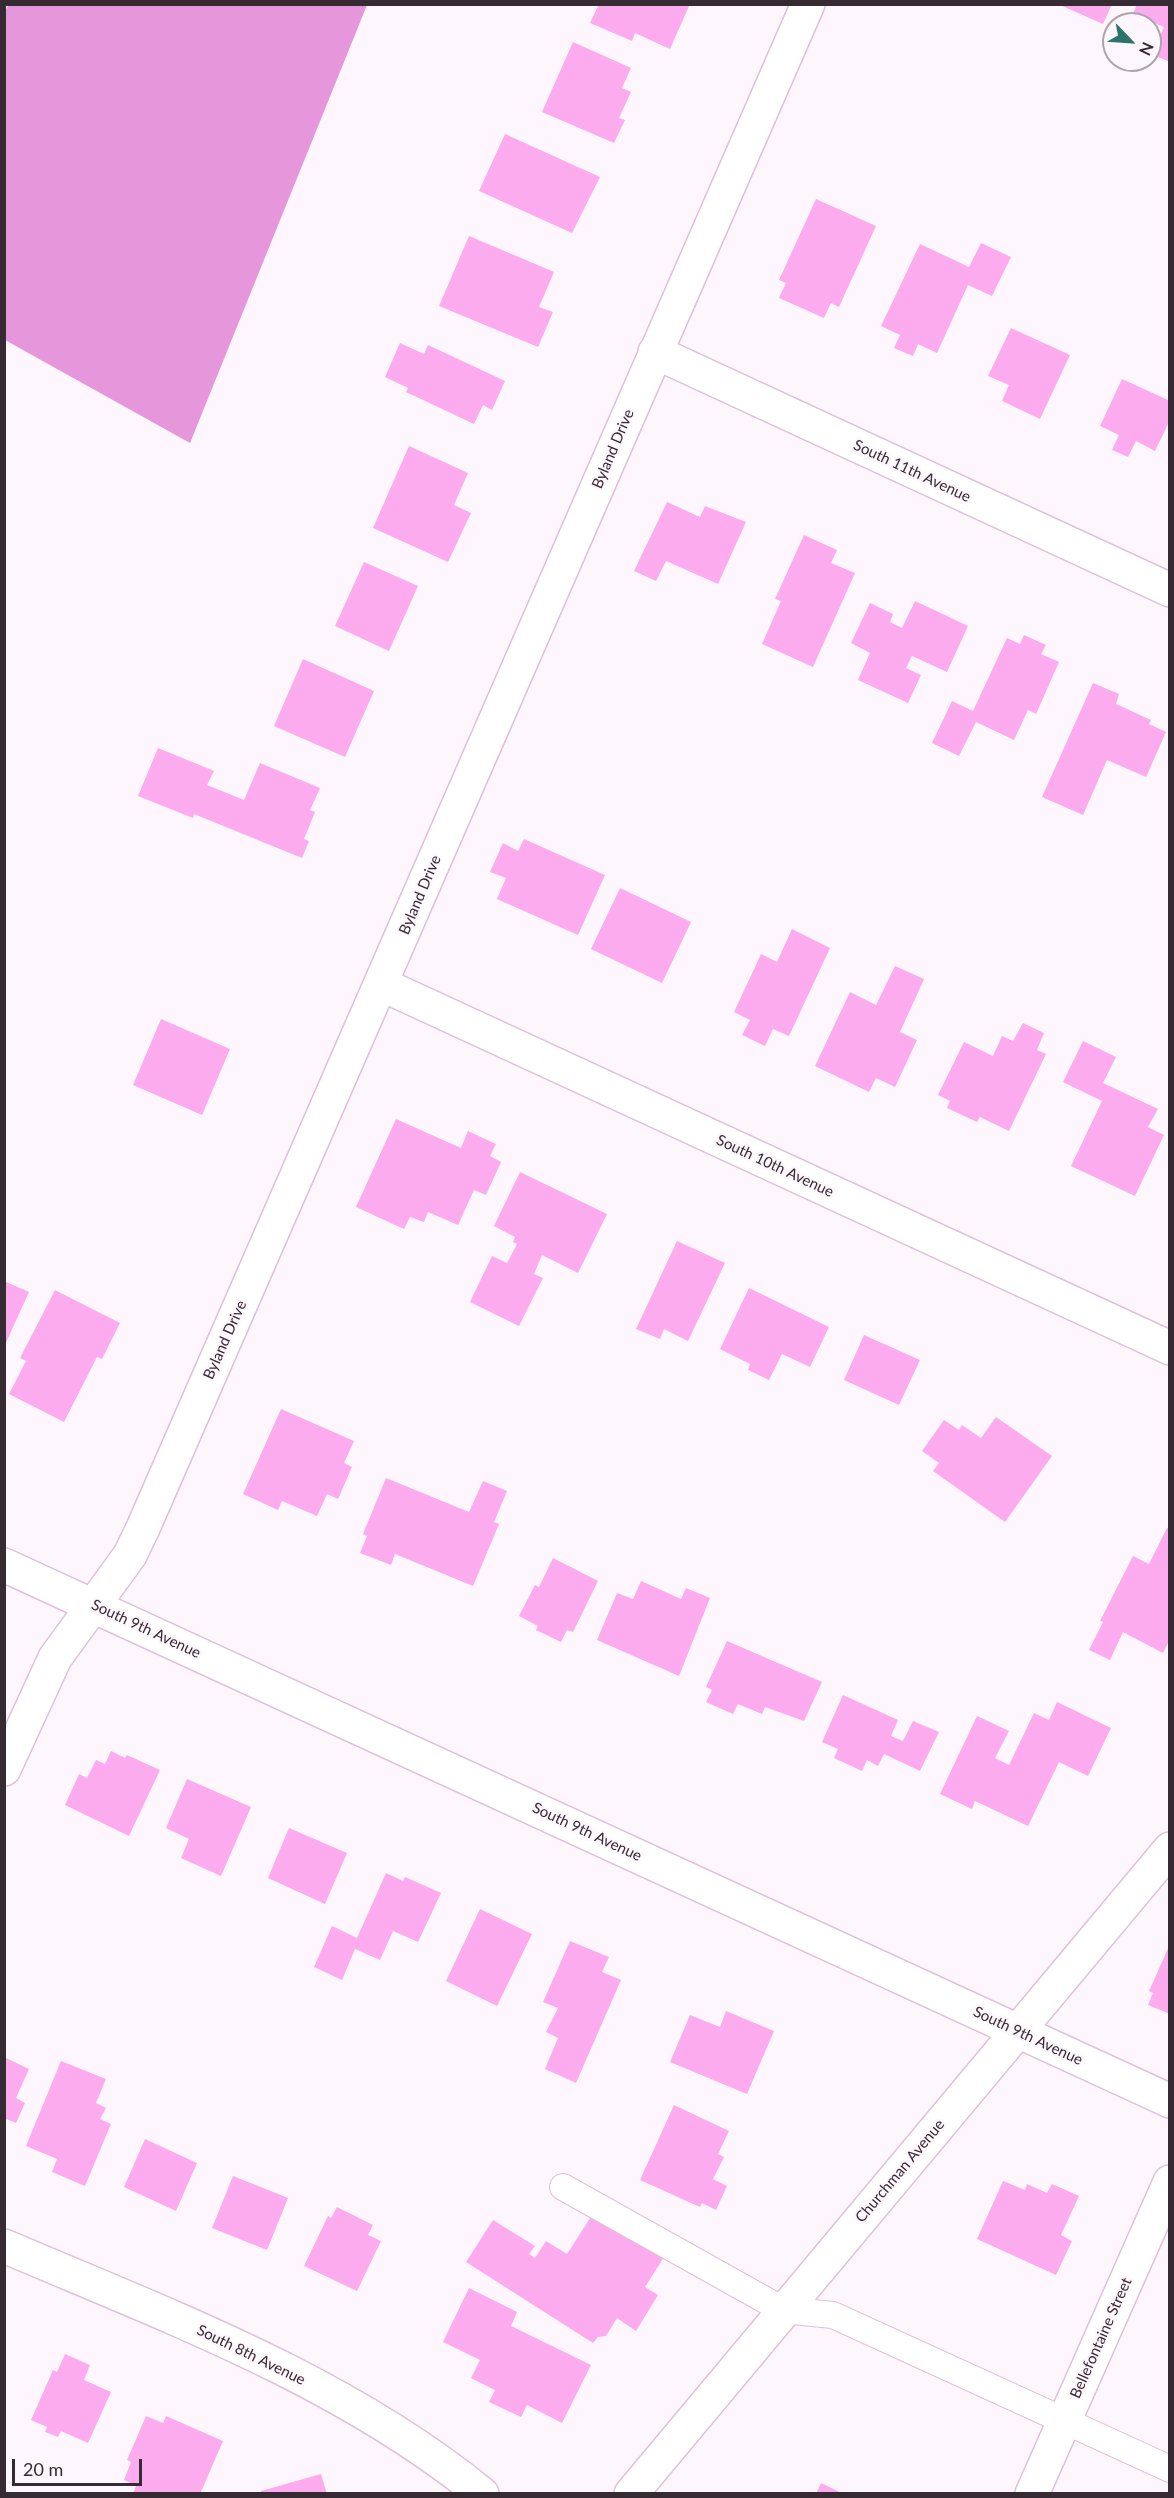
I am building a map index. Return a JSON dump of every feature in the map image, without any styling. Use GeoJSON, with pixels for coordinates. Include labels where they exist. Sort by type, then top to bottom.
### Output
{"type":"FeatureCollection","features":[{"type":"Feature","properties":{"kind":"street","name":"Byland Drive"},"geometry":{"type":"LineString","coordinates":[[4,1768],[55,1658],[92,1604],[130,1555],[808,4]]}},
{"type":"Feature","properties":{"kind":"street","name":"South 11th Avenue"},"geometry":{"type":"LineString","coordinates":[[655,352],[1170,591]]}},
{"type":"Feature","properties":{"kind":"street","name":"South 10th Avenue"},"geometry":{"type":"LineString","coordinates":[[381,984],[1170,1348]]}},
{"type":"Feature","properties":{"kind":"street","name":"South 9th Avenue"},"geometry":{"type":"LineString","coordinates":[[4,1564],[1170,2101]]}},
{"type":"Feature","properties":{"kind":"street","name":"Churchman Avenue"},"geometry":{"type":"LineString","coordinates":[[631,2493],[1170,1849]]}},
{"type":"Feature","properties":{"kind":"street","name":"Bellefontaine Street"},"geometry":{"type":"LineString","coordinates":[[1032,2493],[1170,2182]]}},
{"type":"Feature","properties":{"kind":"street","name":"South 8th Avenue"},"geometry":{"type":"LineString","coordinates":[[4,2246],[277,2366],[382,2425],[482,2493]]}},
{"type":"Feature","properties":{"kind":"lane"},"geometry":{"type":"LineString","coordinates":[[563,2187],[783,2310],[833,2315],[1170,2469]]}},
{"type":"Feature","properties":{"kind":"shaded area"},"geometry":{"type":"Polygon","coordinates":[[[8,5],[367,5],[190,443],[5,340],[4,14],[8,5]]]}},
{"type":"Feature","properties":{"kind":"building"},"geometry":{"type":"Polygon","coordinates":[[[599,4],[690,4],[670,49],[635,33],[632,41],[590,23],[599,4]]]}},
{"type":"Feature","properties":{"kind":"building"},"geometry":{"type":"Polygon","coordinates":[[[1058,4],[1112,4],[1108,12],[1102,12],[1102,24],[1058,4]]]}},
{"type":"Feature","properties":{"kind":"building"},"geometry":{"type":"Polygon","coordinates":[[[1137,4],[1170,4],[1170,62],[1162,59],[1164,27],[1162,26],[1162,12],[1134,12],[1137,4]]]}},
{"type":"Feature","properties":{"kind":"building"},"geometry":{"type":"Polygon","coordinates":[[[573,42],[631,68],[622,88],[631,92],[619,118],[625,120],[614,143],[542,112],[573,42]]]}},
{"type":"Feature","properties":{"kind":"building"},"geometry":{"type":"Polygon","coordinates":[[[505,134],[600,177],[572,233],[479,191],[505,134]]]}},
{"type":"Feature","properties":{"kind":"building"},"geometry":{"type":"Polygon","coordinates":[[[816,199],[876,226],[839,307],[831,303],[824,318],[779,298],[786,283],[779,280],[816,199]]]}},
{"type":"Feature","properties":{"kind":"building"},"geometry":{"type":"Polygon","coordinates":[[[469,236],[554,272],[539,307],[553,312],[538,347],[439,306],[469,236]]]}},
{"type":"Feature","properties":{"kind":"building"},"geometry":{"type":"Polygon","coordinates":[[[981,243],[1011,257],[992,296],[968,285],[937,353],[918,344],[913,356],[894,348],[900,335],[881,326],[920,244],[969,267],[981,243]]]}},
{"type":"Feature","properties":{"kind":"building"},"geometry":{"type":"Polygon","coordinates":[[[1011,328],[1070,355],[1040,419],[1002,401],[1009,385],[988,376],[1011,328]]]}},
{"type":"Feature","properties":{"kind":"building"},"geometry":{"type":"Polygon","coordinates":[[[400,343],[424,354],[428,345],[505,381],[492,410],[483,405],[474,424],[406,392],[408,388],[385,377],[400,343]]]}},
{"type":"Feature","properties":{"kind":"building"},"geometry":{"type":"Polygon","coordinates":[[[1122,379],[1170,401],[1170,420],[1155,451],[1136,441],[1128,457],[1112,450],[1119,435],[1100,426],[1122,379]]]}},
{"type":"Feature","properties":{"kind":"building"},"geometry":{"type":"Polygon","coordinates":[[[409,446],[468,473],[454,505],[471,513],[448,562],[373,528],[409,446]]]}},
{"type":"Feature","properties":{"kind":"building"},"geometry":{"type":"Polygon","coordinates":[[[667,502],[700,517],[705,506],[746,522],[718,584],[666,561],[656,581],[634,571],[667,502]]]}},
{"type":"Feature","properties":{"kind":"building"},"geometry":{"type":"Polygon","coordinates":[[[804,535],[837,550],[831,563],[855,573],[813,667],[762,644],[781,601],[775,599],[804,535]]]}},
{"type":"Feature","properties":{"kind":"building"},"geometry":{"type":"Polygon","coordinates":[[[364,562],[418,586],[389,651],[335,626],[364,562]]]}},
{"type":"Feature","properties":{"kind":"building"},"geometry":{"type":"Polygon","coordinates":[[[915,601],[968,626],[947,672],[912,656],[906,668],[921,675],[908,703],[858,680],[870,653],[851,643],[870,603],[893,614],[890,622],[902,628],[915,601]]]}},
{"type":"Feature","properties":{"kind":"building"},"geometry":{"type":"Polygon","coordinates":[[[1024,635],[1046,645],[1041,654],[1059,662],[1036,714],[1028,710],[1014,740],[976,722],[959,756],[932,743],[952,701],[973,711],[1007,638],[1020,644],[1024,635]]]}},
{"type":"Feature","properties":{"kind":"building"},"geometry":{"type":"Polygon","coordinates":[[[303,659],[374,691],[345,757],[274,726],[303,659]]]}},
{"type":"Feature","properties":{"kind":"building"},"geometry":{"type":"Polygon","coordinates":[[[1093,683],[1119,694],[1116,704],[1151,720],[1149,724],[1166,732],[1146,777],[1107,760],[1083,815],[1042,797],[1093,683]]]}},
{"type":"Feature","properties":{"kind":"building"},"geometry":{"type":"Polygon","coordinates":[[[158,748],[214,771],[207,785],[244,800],[260,763],[320,788],[310,810],[315,812],[304,839],[309,841],[302,858],[194,814],[193,818],[138,796],[158,748]]]}},
{"type":"Feature","properties":{"kind":"building"},"geometry":{"type":"Polygon","coordinates":[[[524,839],[605,875],[578,935],[497,899],[506,878],[490,872],[503,843],[518,851],[524,839]]]}},
{"type":"Feature","properties":{"kind":"building"},"geometry":{"type":"Polygon","coordinates":[[[620,888],[691,922],[662,983],[591,949],[620,888]]]}},
{"type":"Feature","properties":{"kind":"building"},"geometry":{"type":"Polygon","coordinates":[[[792,929],[830,948],[789,1036],[773,1029],[765,1046],[742,1035],[750,1020],[734,1012],[761,954],[777,962],[792,929]]]}},
{"type":"Feature","properties":{"kind":"building"},"geometry":{"type":"Polygon","coordinates":[[[895,966],[924,979],[900,1032],[917,1040],[895,1087],[876,1078],[869,1092],[815,1066],[850,992],[876,1005],[895,966]]]}},
{"type":"Feature","properties":{"kind":"building"},"geometry":{"type":"Polygon","coordinates":[[[161,1019],[230,1049],[202,1115],[133,1085],[161,1019]]]}},
{"type":"Feature","properties":{"kind":"building"},"geometry":{"type":"Polygon","coordinates":[[[1023,1023],[1044,1033],[1037,1050],[1046,1054],[1009,1131],[980,1117],[977,1122],[947,1108],[950,1101],[938,1095],[964,1042],[993,1056],[1002,1036],[1013,1041],[1023,1023]]]}},
{"type":"Feature","properties":{"kind":"building"},"geometry":{"type":"Polygon","coordinates":[[[1083,1041],[1116,1057],[1103,1083],[1158,1109],[1148,1127],[1164,1135],[1135,1196],[1071,1166],[1102,1101],[1063,1082],[1083,1041]]]}},
{"type":"Feature","properties":{"kind":"building"},"geometry":{"type":"Polygon","coordinates":[[[396,1119],[461,1148],[468,1131],[496,1144],[490,1156],[501,1162],[486,1195],[474,1190],[458,1225],[428,1212],[424,1222],[410,1217],[404,1229],[356,1207],[396,1119]]]}},
{"type":"Feature","properties":{"kind":"building"},"geometry":{"type":"Polygon","coordinates":[[[520,1172],[607,1214],[578,1273],[542,1255],[534,1274],[543,1278],[519,1326],[470,1302],[492,1256],[507,1263],[517,1244],[513,1242],[515,1237],[494,1226],[520,1172]]]}},
{"type":"Feature","properties":{"kind":"building"},"geometry":{"type":"Polygon","coordinates":[[[677,1241],[725,1263],[688,1341],[664,1329],[660,1339],[636,1329],[677,1241]]]}},
{"type":"Feature","properties":{"kind":"building"},"geometry":{"type":"Polygon","coordinates":[[[4,1281],[29,1292],[4,1347],[4,1281]]]}},
{"type":"Feature","properties":{"kind":"building"},"geometry":{"type":"Polygon","coordinates":[[[749,1288],[829,1327],[810,1367],[782,1354],[769,1380],[748,1370],[750,1364],[720,1349],[749,1288]]]}},
{"type":"Feature","properties":{"kind":"building"},"geometry":{"type":"Polygon","coordinates":[[[55,1290],[120,1323],[102,1359],[97,1357],[64,1422],[9,1394],[26,1361],[20,1358],[55,1290]]]}},
{"type":"Feature","properties":{"kind":"building"},"geometry":{"type":"Polygon","coordinates":[[[864,1335],[920,1360],[899,1405],[844,1380],[864,1335]]]}},
{"type":"Feature","properties":{"kind":"building"},"geometry":{"type":"Polygon","coordinates":[[[281,1409],[354,1441],[344,1463],[352,1467],[338,1499],[327,1494],[317,1516],[282,1501],[278,1510],[243,1494],[281,1409]]]}},
{"type":"Feature","properties":{"kind":"building"},"geometry":{"type":"Polygon","coordinates":[[[996,1417],[1052,1456],[1005,1522],[933,1471],[939,1463],[922,1451],[944,1420],[959,1430],[962,1425],[981,1438],[996,1417]]]}},
{"type":"Feature","properties":{"kind":"building"},"geometry":{"type":"Polygon","coordinates":[[[386,1478],[469,1512],[483,1481],[507,1491],[494,1522],[499,1524],[473,1586],[395,1554],[391,1565],[360,1553],[367,1536],[363,1534],[386,1478]]]}},
{"type":"Feature","properties":{"kind":"building"},"geometry":{"type":"Polygon","coordinates":[[[1167,1528],[1170,1529],[1170,1639],[1163,1653],[1123,1632],[1110,1660],[1089,1650],[1103,1622],[1100,1621],[1133,1556],[1149,1564],[1167,1528]]]}},
{"type":"Feature","properties":{"kind":"building"},"geometry":{"type":"Polygon","coordinates":[[[553,1558],[598,1581],[573,1632],[567,1630],[561,1642],[536,1630],[538,1626],[519,1616],[535,1585],[539,1587],[553,1558]]]}},
{"type":"Feature","properties":{"kind":"building"},"geometry":{"type":"Polygon","coordinates":[[[641,1581],[681,1599],[686,1588],[710,1598],[679,1676],[597,1640],[617,1593],[633,1599],[641,1581]]]}},
{"type":"Feature","properties":{"kind":"building"},"geometry":{"type":"Polygon","coordinates":[[[727,1641],[822,1682],[804,1721],[765,1707],[762,1714],[738,1704],[733,1714],[706,1702],[712,1690],[706,1687],[727,1641]]]}},
{"type":"Feature","properties":{"kind":"building"},"geometry":{"type":"Polygon","coordinates":[[[843,1695],[898,1720],[891,1736],[903,1741],[913,1721],[939,1732],[920,1771],[884,1754],[878,1766],[867,1760],[862,1771],[834,1758],[838,1749],[822,1742],[843,1695]]]}},
{"type":"Feature","properties":{"kind":"building"},"geometry":{"type":"Polygon","coordinates":[[[1057,1702],[1111,1728],[1088,1776],[1059,1762],[1028,1826],[975,1801],[972,1809],[940,1794],[977,1716],[1009,1731],[995,1758],[1009,1765],[1034,1713],[1049,1720],[1057,1702]]]}},
{"type":"Feature","properties":{"kind":"building"},"geometry":{"type":"Polygon","coordinates":[[[111,1751],[125,1758],[127,1755],[160,1770],[129,1836],[65,1805],[79,1774],[87,1778],[96,1760],[105,1764],[111,1751]]]}},
{"type":"Feature","properties":{"kind":"building"},"geometry":{"type":"Polygon","coordinates":[[[187,1779],[251,1807],[221,1876],[181,1858],[189,1839],[166,1828],[187,1779]]]}},
{"type":"Feature","properties":{"kind":"building"},"geometry":{"type":"Polygon","coordinates":[[[289,1828],[347,1853],[325,1904],[268,1878],[289,1828]]]}},
{"type":"Feature","properties":{"kind":"building"},"geometry":{"type":"Polygon","coordinates":[[[386,1873],[403,1881],[405,1877],[441,1893],[418,1942],[393,1931],[380,1960],[355,1949],[342,1980],[314,1967],[332,1926],[357,1938],[386,1873]]]}},
{"type":"Feature","properties":{"kind":"building"},"geometry":{"type":"Polygon","coordinates":[[[480,1909],[532,1934],[497,2006],[446,1981],[480,1909]]]}},
{"type":"Feature","properties":{"kind":"building"},"geometry":{"type":"Polygon","coordinates":[[[570,1941],[609,1957],[602,1972],[621,1980],[576,2083],[545,2069],[558,2038],[546,2032],[558,2008],[543,2002],[570,1941]]]}},
{"type":"Feature","properties":{"kind":"building"},"geometry":{"type":"Polygon","coordinates":[[[1170,1944],[1170,2014],[1148,2005],[1153,1993],[1149,1991],[1170,1944]]]}},
{"type":"Feature","properties":{"kind":"building"},"geometry":{"type":"Polygon","coordinates":[[[726,2011],[774,2031],[747,2094],[670,2062],[690,2015],[720,2027],[726,2011]]]}},
{"type":"Feature","properties":{"kind":"building"},"geometry":{"type":"Polygon","coordinates":[[[4,2057],[29,2069],[16,2098],[25,2103],[16,2123],[4,2118],[4,2057]]]}},
{"type":"Feature","properties":{"kind":"building"},"geometry":{"type":"Polygon","coordinates":[[[61,2061],[106,2079],[96,2103],[106,2108],[100,2119],[111,2124],[85,2186],[52,2172],[57,2159],[26,2146],[61,2061]]]}},
{"type":"Feature","properties":{"kind":"building"},"geometry":{"type":"Polygon","coordinates":[[[674,2105],[729,2131],[718,2154],[724,2157],[713,2179],[727,2186],[716,2210],[702,2203],[700,2207],[640,2180],[674,2105]]]}},
{"type":"Feature","properties":{"kind":"building"},"geometry":{"type":"Polygon","coordinates":[[[145,2139],[197,2163],[176,2211],[124,2187],[145,2139]]]}},
{"type":"Feature","properties":{"kind":"building"},"geometry":{"type":"Polygon","coordinates":[[[233,2176],[288,2198],[267,2250],[212,2228],[233,2176]]]}},
{"type":"Feature","properties":{"kind":"building"},"geometry":{"type":"Polygon","coordinates":[[[1003,2181],[1025,2190],[1027,2184],[1047,2193],[1052,2184],[1079,2196],[1061,2235],[1072,2241],[1056,2275],[977,2239],[1003,2181]]]}},
{"type":"Feature","properties":{"kind":"building"},"geometry":{"type":"Polygon","coordinates":[[[337,2207],[373,2225],[368,2235],[381,2241],[357,2291],[304,2266],[328,2216],[331,2218],[337,2207]]]}},
{"type":"Feature","properties":{"kind":"building"},"geometry":{"type":"Polygon","coordinates":[[[596,2209],[666,2254],[645,2287],[658,2295],[636,2331],[617,2318],[606,2336],[598,2337],[593,2343],[466,2262],[493,2220],[535,2246],[529,2254],[535,2258],[546,2241],[567,2254],[596,2209]]]}},
{"type":"Feature","properties":{"kind":"building"},"geometry":{"type":"Polygon","coordinates":[[[469,2288],[517,2312],[511,2326],[591,2365],[562,2423],[527,2405],[521,2417],[489,2402],[495,2390],[471,2378],[480,2360],[443,2342],[469,2288]]]}},
{"type":"Feature","properties":{"kind":"building"},"geometry":{"type":"Polygon","coordinates":[[[65,2354],[90,2365],[84,2380],[111,2392],[88,2443],[61,2431],[58,2437],[45,2432],[47,2427],[31,2420],[53,2370],[57,2372],[65,2354]]]}},
{"type":"Feature","properties":{"kind":"building"},"geometry":{"type":"Polygon","coordinates":[[[146,2416],[163,2423],[166,2416],[223,2441],[200,2494],[133,2494],[136,2486],[124,2480],[131,2462],[127,2460],[146,2416]]]}},
{"type":"Feature","properties":{"kind":"building"},"geometry":{"type":"Polygon","coordinates":[[[321,2474],[327,2494],[261,2494],[261,2491],[321,2474]]]}},
{"type":"Feature","properties":{"kind":"building"},"geometry":{"type":"Polygon","coordinates":[[[821,2483],[844,2494],[816,2494],[821,2483]]]}}]}
